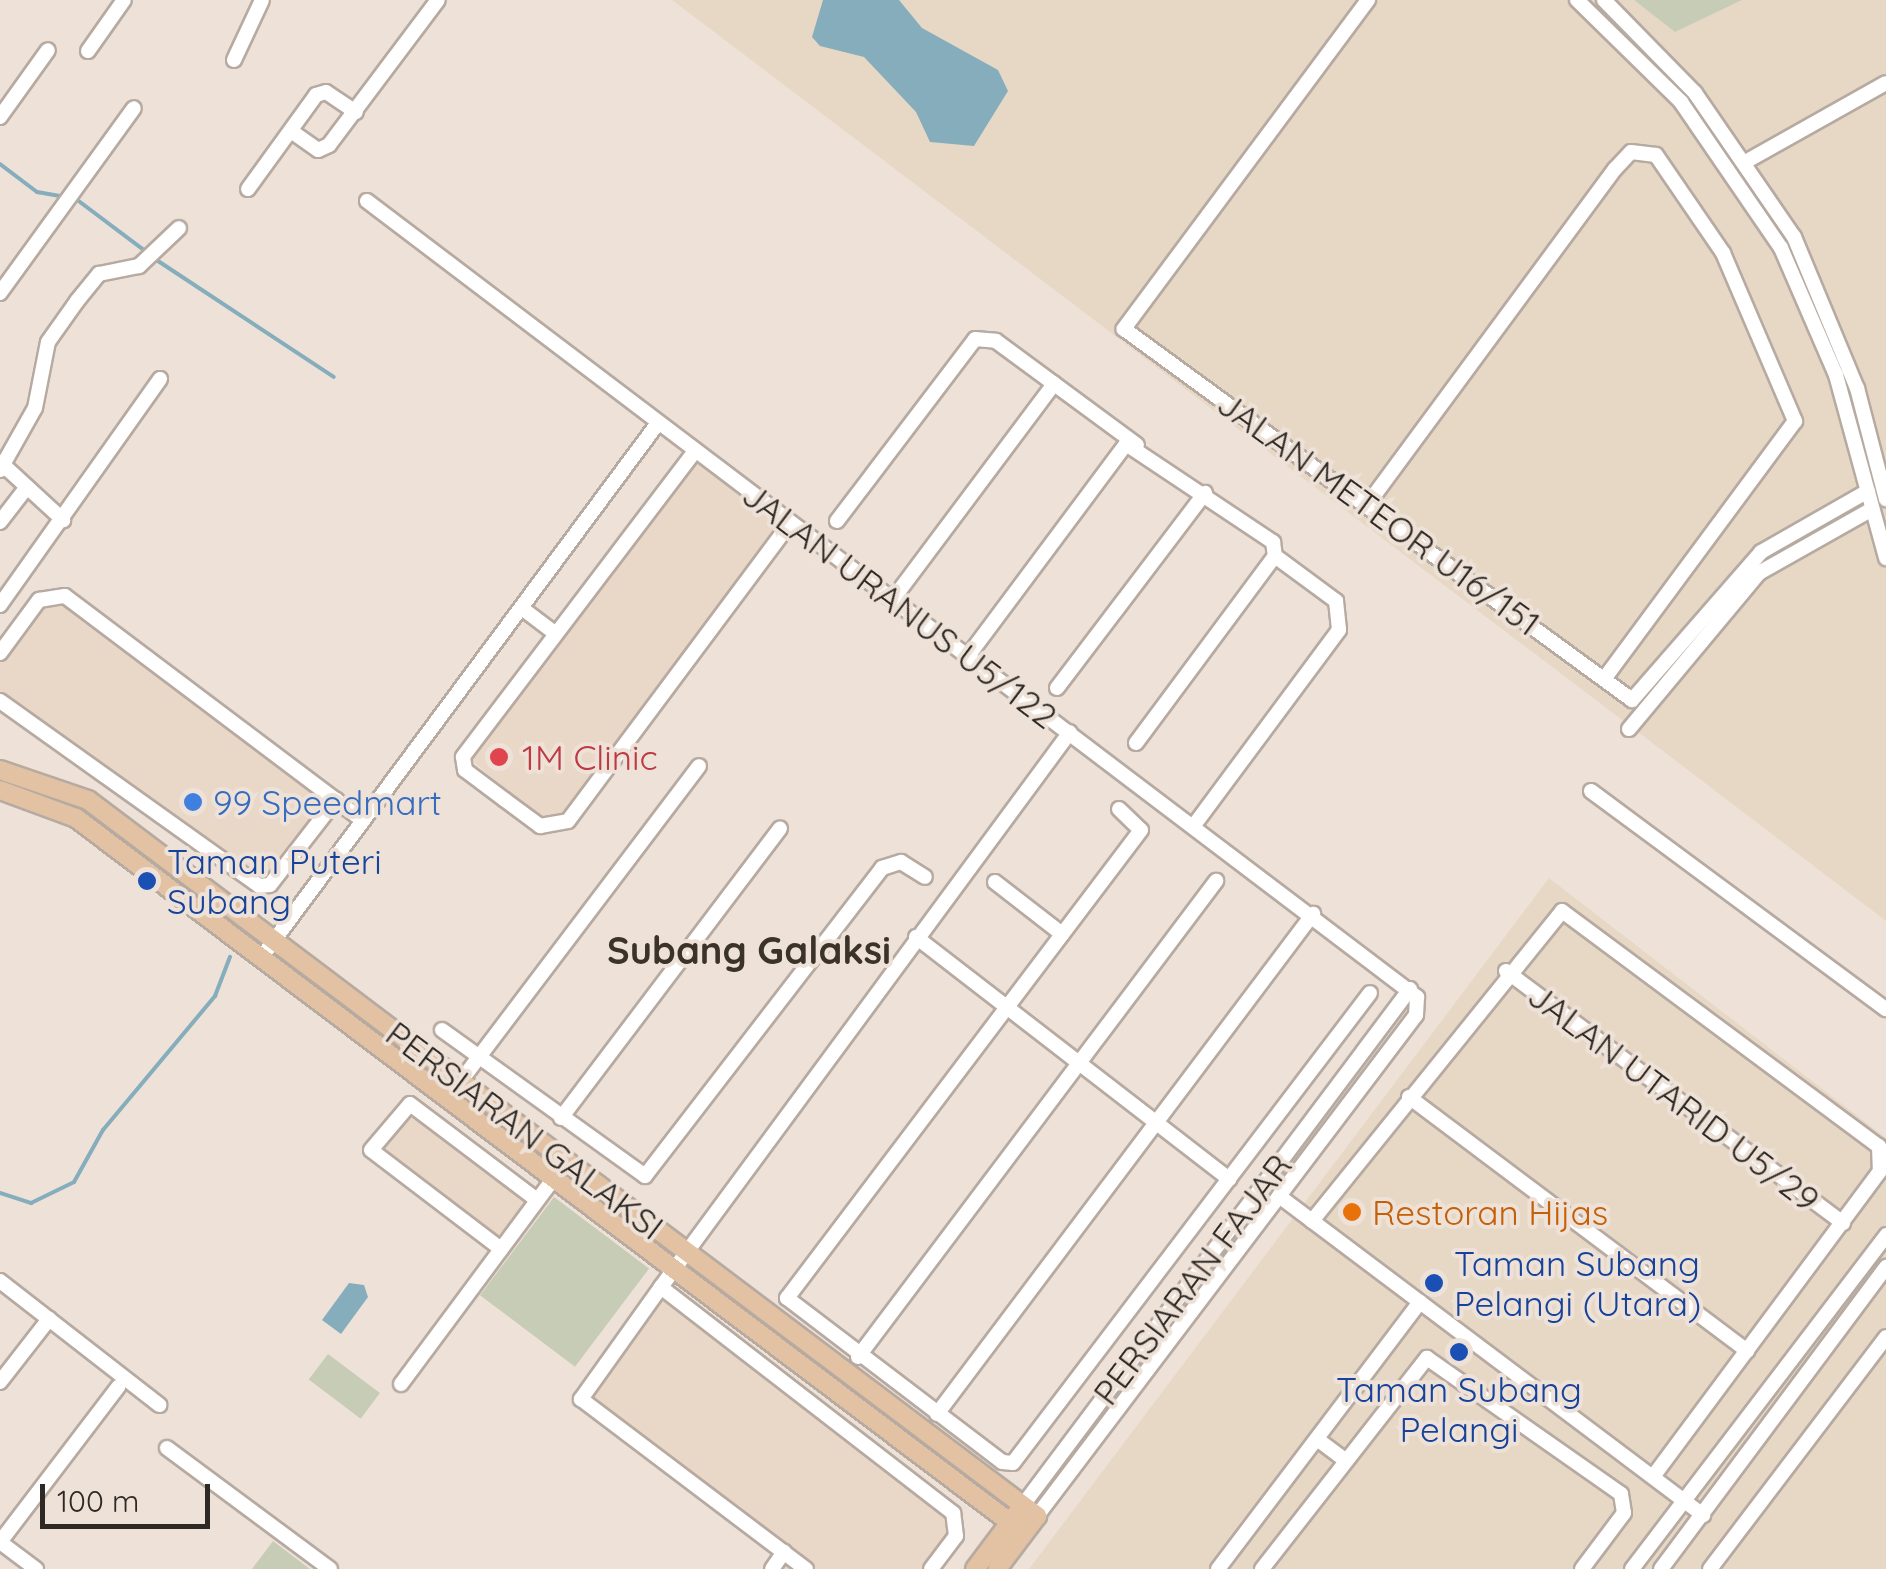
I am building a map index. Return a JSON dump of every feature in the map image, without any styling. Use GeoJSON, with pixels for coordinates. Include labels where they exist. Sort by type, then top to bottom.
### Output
{"type":"FeatureCollection","features":[{"type":"Feature","properties":{"kind":"main road","name":"PERSIARAN GALAKSI"},"geometry":{"type":"LineString","coordinates":[[0,770],[88,800],[1030,1510]]}},
{"type":"Feature","properties":{"kind":"main road","name":"PERSIARAN GALAKSI"},"geometry":{"type":"LineString","coordinates":[[0,790],[76,818],[1017,1528]]}},
{"type":"Feature","properties":{"kind":"main road","name":"PERSIARAN FAJAR"},"geometry":{"type":"LineString","coordinates":[[997,1569],[1030,1510]]}},
{"type":"Feature","properties":{"kind":"main road","name":"PERSIARAN FAJAR"},"geometry":{"type":"LineString","coordinates":[[974,1569],[1017,1528]]}},
{"type":"Feature","properties":{"kind":"street"},"geometry":{"type":"LineString","coordinates":[[88,50],[124,0]]}},
{"type":"Feature","properties":{"kind":"street"},"geometry":{"type":"LineString","coordinates":[[234,60],[262,0]]}},
{"type":"Feature","properties":{"kind":"street"},"geometry":{"type":"LineString","coordinates":[[290,132],[324,149],[438,0]]}},
{"type":"Feature","properties":{"kind":"street","name":"JALAN METEOR U16/151"},"geometry":{"type":"LineString","coordinates":[[1368,0],[1124,328],[1370,500],[1632,700],[1761,552],[1868,491]]}},
{"type":"Feature","properties":{"kind":"street"},"geometry":{"type":"LineString","coordinates":[[1577,0],[1681,102],[1752,196],[1806,297],[1886,558]]}},
{"type":"Feature","properties":{"kind":"street"},"geometry":{"type":"LineString","coordinates":[[1604,0],[1748,161],[1821,289],[1886,499]]}},
{"type":"Feature","properties":{"kind":"street"},"geometry":{"type":"LineString","coordinates":[[0,117],[48,50]]}},
{"type":"Feature","properties":{"kind":"street"},"geometry":{"type":"LineString","coordinates":[[1748,161],[1886,82]]}},
{"type":"Feature","properties":{"kind":"street"},"geometry":{"type":"LineString","coordinates":[[248,189],[321,92],[356,112]]}},
{"type":"Feature","properties":{"kind":"street"},"geometry":{"type":"LineString","coordinates":[[0,292],[134,108]]}},
{"type":"Feature","properties":{"kind":"street"},"geometry":{"type":"LineString","coordinates":[[1370,500],[1615,169],[1631,152],[1656,155],[1722,253],[1795,420],[1604,678]]}},
{"type":"Feature","properties":{"kind":"street","name":"JALAN URANUS U5/122"},"geometry":{"type":"LineString","coordinates":[[367,201],[1410,988]]}},
{"type":"Feature","properties":{"kind":"street"},"geometry":{"type":"LineString","coordinates":[[63,520],[1,466],[35,408],[57,329],[100,274],[151,258],[180,228]]}},
{"type":"Feature","properties":{"kind":"street"},"geometry":{"type":"LineString","coordinates":[[837,521],[975,340],[996,342],[1272,542],[1275,556],[1341,608],[1339,630],[1194,825]]}},
{"type":"Feature","properties":{"kind":"street"},"geometry":{"type":"LineString","coordinates":[[25,620],[1,604],[160,379]]}},
{"type":"Feature","properties":{"kind":"street"},"geometry":{"type":"LineString","coordinates":[[893,600],[1054,384]]}},
{"type":"Feature","properties":{"kind":"street"},"geometry":{"type":"LineString","coordinates":[[260,958],[658,424]]}},
{"type":"Feature","properties":{"kind":"street"},"geometry":{"type":"LineString","coordinates":[[968,656],[1132,444]]}},
{"type":"Feature","properties":{"kind":"street"},"geometry":{"type":"LineString","coordinates":[[694,451],[463,757],[466,770],[505,800],[540,826],[568,821],[790,523]]}},
{"type":"Feature","properties":{"kind":"street"},"geometry":{"type":"LineString","coordinates":[[0,522],[28,487]]}},
{"type":"Feature","properties":{"kind":"street"},"geometry":{"type":"LineString","coordinates":[[1057,688],[1205,493]]}},
{"type":"Feature","properties":{"kind":"street"},"geometry":{"type":"LineString","coordinates":[[1629,729],[1759,573],[1872,508]]}},
{"type":"Feature","properties":{"kind":"street"},"geometry":{"type":"LineString","coordinates":[[1136,743],[1275,556]]}},
{"type":"Feature","properties":{"kind":"street"},"geometry":{"type":"LineString","coordinates":[[0,652],[51,593],[65,596],[362,820]]}},
{"type":"Feature","properties":{"kind":"street"},"geometry":{"type":"LineString","coordinates":[[522,609],[556,634]]}},
{"type":"Feature","properties":{"kind":"street"},"geometry":{"type":"LineString","coordinates":[[0,700],[250,882],[270,885],[336,800]]}},
{"type":"Feature","properties":{"kind":"street"},"geometry":{"type":"LineString","coordinates":[[806,1569],[582,1400],[675,1267],[1070,732]]}},
{"type":"Feature","properties":{"kind":"street"},"geometry":{"type":"LineString","coordinates":[[460,1082],[699,766]]}},
{"type":"Feature","properties":{"kind":"street"},"geometry":{"type":"LineString","coordinates":[[1591,791],[1886,1009]]}},
{"type":"Feature","properties":{"kind":"street"},"geometry":{"type":"LineString","coordinates":[[1120,810],[1141,830],[787,1302],[858,1357],[1013,1463],[1370,992]]}},
{"type":"Feature","properties":{"kind":"street"},"geometry":{"type":"LineString","coordinates":[[561,1118],[780,828]]}},
{"type":"Feature","properties":{"kind":"street"},"geometry":{"type":"LineString","coordinates":[[442,1030],[645,1176],[882,868],[901,862],[925,877]]}},
{"type":"Feature","properties":{"kind":"street"},"geometry":{"type":"LineString","coordinates":[[858,1357],[1216,880]]}},
{"type":"Feature","properties":{"kind":"street"},"geometry":{"type":"LineString","coordinates":[[995,882],[1062,934]]}},
{"type":"Feature","properties":{"kind":"street"},"geometry":{"type":"LineString","coordinates":[[1312,1221],[1554,913],[1572,916],[1879,1146],[1880,1172],[1654,1477]]}},
{"type":"Feature","properties":{"kind":"street"},"geometry":{"type":"LineString","coordinates":[[937,1414],[1313,914]]}},
{"type":"Feature","properties":{"kind":"street"},"geometry":{"type":"LineString","coordinates":[[916,938],[1230,1179]]}},
{"type":"Feature","properties":{"kind":"street","name":"JALAN UTARID U5/29"},"geometry":{"type":"LineString","coordinates":[[1506,971],[1842,1222]]}},
{"type":"Feature","properties":{"kind":"street","name":"PERSIARAN FAJAR"},"geometry":{"type":"LineString","coordinates":[[1030,1510],[1279,1196],[1416,1015],[1410,988]]}},
{"type":"Feature","properties":{"kind":"street","name":"PERSIARAN FAJAR"},"geometry":{"type":"LineString","coordinates":[[1030,1510],[1184,1290],[1410,988]]}},
{"type":"Feature","properties":{"kind":"street"},"geometry":{"type":"LineString","coordinates":[[1338,1084],[1276,1181],[1279,1196],[1703,1514]]}},
{"type":"Feature","properties":{"kind":"street"},"geometry":{"type":"LineString","coordinates":[[1409,1097],[1748,1350]]}},
{"type":"Feature","properties":{"kind":"street"},"geometry":{"type":"LineString","coordinates":[[500,1249],[370,1150],[410,1104],[537,1200]]}},
{"type":"Feature","properties":{"kind":"street"},"geometry":{"type":"LineString","coordinates":[[401,1384],[566,1162]]}},
{"type":"Feature","properties":{"kind":"street"},"geometry":{"type":"LineString","coordinates":[[1184,1290],[1257,1204],[1279,1196]]}},
{"type":"Feature","properties":{"kind":"street"},"geometry":{"type":"LineString","coordinates":[[1632,1569],[1886,1236]]}},
{"type":"Feature","properties":{"kind":"street"},"geometry":{"type":"LineString","coordinates":[[1662,1569],[1886,1267]]}},
{"type":"Feature","properties":{"kind":"street"},"geometry":{"type":"LineString","coordinates":[[0,1281],[159,1405]]}},
{"type":"Feature","properties":{"kind":"street"},"geometry":{"type":"LineString","coordinates":[[661,1287],[954,1513],[956,1536],[931,1569]]}},
{"type":"Feature","properties":{"kind":"street"},"geometry":{"type":"LineString","coordinates":[[1218,1569],[1420,1302]]}},
{"type":"Feature","properties":{"kind":"street"},"geometry":{"type":"LineString","coordinates":[[0,1382],[48,1319]]}},
{"type":"Feature","properties":{"kind":"street"},"geometry":{"type":"LineString","coordinates":[[1710,1569],[1886,1337]]}},
{"type":"Feature","properties":{"kind":"street"},"geometry":{"type":"LineString","coordinates":[[1262,1569],[1412,1368],[1444,1361],[1621,1494],[1624,1512],[1582,1569]]}},
{"type":"Feature","properties":{"kind":"street"},"geometry":{"type":"LineString","coordinates":[[36,1569],[0,1542],[118,1387]]}},
{"type":"Feature","properties":{"kind":"street"},"geometry":{"type":"LineString","coordinates":[[1316,1439],[1344,1459]]}},
{"type":"Feature","properties":{"kind":"street"},"geometry":{"type":"LineString","coordinates":[[167,1448],[330,1569]]}},
{"type":"Feature","properties":{"kind":"street"},"geometry":{"type":"LineString","coordinates":[[772,1569],[784,1552]]}},
{"type":"Feature","properties":{"kind":"shaded area"},"geometry":{"type":"Polygon","coordinates":[[[672,0],[1886,0],[1886,921],[1638,732],[672,0]]]}},
{"type":"Feature","properties":{"kind":"shaded area"},"geometry":{"type":"Polygon","coordinates":[[[696,457],[782,524],[560,819],[544,821],[469,758],[696,457]]]}},
{"type":"Feature","properties":{"kind":"shaded area"},"geometry":{"type":"Polygon","coordinates":[[[63,600],[329,801],[269,877],[254,878],[0,695],[0,660],[42,604],[63,600]]]}},
{"type":"Feature","properties":{"kind":"shaded area"},"geometry":{"type":"Polygon","coordinates":[[[1549,878],[1886,1138],[1886,1569],[1029,1569],[1549,878]]]}},
{"type":"Feature","properties":{"kind":"shaded area"},"geometry":{"type":"Polygon","coordinates":[[[410,1109],[531,1200],[499,1243],[378,1151],[410,1109]]]}},
{"type":"Feature","properties":{"kind":"shaded area"},"geometry":{"type":"Polygon","coordinates":[[[662,1292],[950,1515],[952,1534],[926,1569],[778,1569],[790,1553],[585,1398],[662,1292]]]}},
{"type":"Feature","properties":{"kind":"green space"},"geometry":{"type":"Polygon","coordinates":[[[1634,0],[1742,0],[1675,32],[1634,0]]]}},
{"type":"Feature","properties":{"kind":"green space"},"geometry":{"type":"Polygon","coordinates":[[[554,1197],[649,1269],[575,1367],[480,1295],[554,1197]]]}},
{"type":"Feature","properties":{"kind":"green space"},"geometry":{"type":"Polygon","coordinates":[[[328,1354],[380,1393],[361,1419],[309,1380],[328,1354]]]}},
{"type":"Feature","properties":{"kind":"green space"},"geometry":{"type":"Polygon","coordinates":[[[273,1541],[310,1569],[252,1569],[273,1541]]]}},
{"type":"Feature","properties":{"kind":"water"},"geometry":{"type":"Polygon","coordinates":[[[823,0],[899,0],[922,28],[998,70],[1008,91],[974,146],[930,142],[916,112],[864,57],[820,46],[812,37],[823,0]]]}},
{"type":"Feature","properties":{"kind":"water"},"geometry":{"type":"Polygon","coordinates":[[[349,1283],[364,1285],[368,1297],[341,1334],[322,1320],[349,1283]]]}},
{"type":"Feature","properties":{"kind":"waterway"},"geometry":{"type":"LineString","coordinates":[[0,164],[37,192],[66,197]]}},
{"type":"Feature","properties":{"kind":"waterway"},"geometry":{"type":"LineString","coordinates":[[76,199],[148,253]]}},
{"type":"Feature","properties":{"kind":"waterway"},"geometry":{"type":"LineString","coordinates":[[155,259],[334,377]]}},
{"type":"Feature","properties":{"kind":"waterway"},"geometry":{"type":"LineString","coordinates":[[0,1193],[31,1203],[74,1182],[103,1130],[215,996],[230,957]]}},
{"type":"Feature","properties":{"kind":"place","name":"1M Clinic"},"geometry":{"type":"Point","coordinates":[499,757]}},
{"type":"Feature","properties":{"kind":"place","name":"99 Speedmart"},"geometry":{"type":"Point","coordinates":[193,802]}},
{"type":"Feature","properties":{"kind":"place","name":"Taman Puteri Subang"},"geometry":{"type":"Point","coordinates":[147,881]}},
{"type":"Feature","properties":{"kind":"place","name":"Restoran Hijas"},"geometry":{"type":"Point","coordinates":[1352,1212]}},
{"type":"Feature","properties":{"kind":"place","name":"Taman Subang Pelangi (Utara)"},"geometry":{"type":"Point","coordinates":[1434,1283]}},
{"type":"Feature","properties":{"kind":"place","name":"Taman Subang Pelangi"},"geometry":{"type":"Point","coordinates":[1459,1352]}},
{"type":"Feature","properties":{"kind":"district","name":"Subang Galaksi"},"geometry":{"type":"Point","coordinates":[749,951]}}]}
